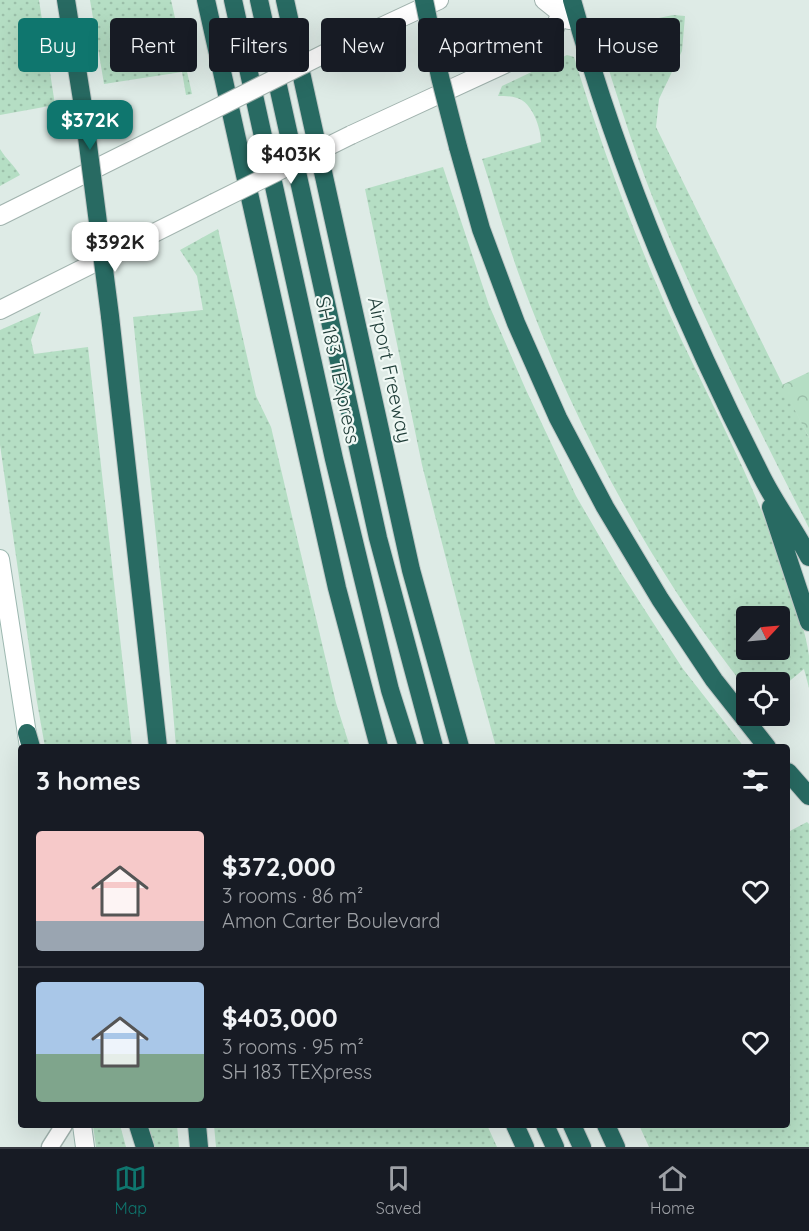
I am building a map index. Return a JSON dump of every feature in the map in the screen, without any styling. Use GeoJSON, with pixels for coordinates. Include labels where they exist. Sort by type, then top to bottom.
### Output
{"type":"FeatureCollection","features":[{"type":"Feature","properties":{"kind":"highway"},"geometry":{"type":"LineString","coordinates":[[66,0],[83,106],[110,316],[158,744]]}},
{"type":"Feature","properties":{"kind":"highway"},"geometry":{"type":"LineString","coordinates":[[206,0],[331,565],[378,744]]}},
{"type":"Feature","properties":{"kind":"highway","name":"SH 183 TEXpress"},"geometry":{"type":"LineString","coordinates":[[233,0],[334,459],[390,690],[407,744]]}},
{"type":"Feature","properties":{"kind":"highway","name":"SH 183 TEXpress"},"geometry":{"type":"LineString","coordinates":[[259,0],[378,538],[433,744]]}},
{"type":"Feature","properties":{"kind":"highway","name":"Airport Freeway"},"geometry":{"type":"LineString","coordinates":[[285,0],[411,570],[459,744]]}},
{"type":"Feature","properties":{"kind":"highway"},"geometry":{"type":"LineString","coordinates":[[424,0],[440,77],[481,230],[512,312],[558,418],[605,507],[660,599],[714,680],[765,744]]}},
{"type":"Feature","properties":{"kind":"highway"},"geometry":{"type":"LineString","coordinates":[[566,4],[581,35],[610,125],[685,318],[760,474],[809,557]]}},
{"type":"Feature","properties":{"kind":"highway"},"geometry":{"type":"LineString","coordinates":[[760,474],[809,622]]}},
{"type":"Feature","properties":{"kind":"highway"},"geometry":{"type":"LineString","coordinates":[[790,774],[809,796]]}},
{"type":"Feature","properties":{"kind":"highway"},"geometry":{"type":"LineString","coordinates":[[139,1128],[145,1147]]}},
{"type":"Feature","properties":{"kind":"highway"},"geometry":{"type":"LineString","coordinates":[[197,1128],[199,1147]]}},
{"type":"Feature","properties":{"kind":"highway"},"geometry":{"type":"LineString","coordinates":[[516,1128],[525,1147]]}},
{"type":"Feature","properties":{"kind":"highway"},"geometry":{"type":"LineString","coordinates":[[546,1128],[555,1147]]}},
{"type":"Feature","properties":{"kind":"highway"},"geometry":{"type":"LineString","coordinates":[[573,1128],[582,1147]]}},
{"type":"Feature","properties":{"kind":"highway"},"geometry":{"type":"LineString","coordinates":[[607,1128],[616,1147]]}},
{"type":"Feature","properties":{"kind":"street"},"geometry":{"type":"LineString","coordinates":[[0,216],[336,48],[439,0]]}},
{"type":"Feature","properties":{"kind":"street"},"geometry":{"type":"LineString","coordinates":[[0,310],[351,135],[530,51],[551,35],[566,4],[544,0]]}},
{"type":"Feature","properties":{"kind":"street"},"geometry":{"type":"LineString","coordinates":[[0,559],[29,742]]}},
{"type":"Feature","properties":{"kind":"street"},"geometry":{"type":"LineString","coordinates":[[50,1147],[62,1128]]}},
{"type":"Feature","properties":{"kind":"street"},"geometry":{"type":"LineString","coordinates":[[82,1128],[85,1147]]}},
{"type":"Feature","properties":{"kind":"green space"},"geometry":{"type":"Polygon","coordinates":[[[0,0],[39,0],[42,18],[18,18],[18,72],[50,72],[55,105],[0,115],[0,0]]]}},
{"type":"Feature","properties":{"kind":"green space"},"geometry":{"type":"Polygon","coordinates":[[[90,0],[171,0],[175,18],[110,18],[110,72],[182,72],[104,84],[98,48],[98,18],[93,18],[90,0]]]}},
{"type":"Feature","properties":{"kind":"green space"},"geometry":{"type":"Polygon","coordinates":[[[673,15],[685,16],[680,55],[680,18],[659,18],[673,15]]]}},
{"type":"Feature","properties":{"kind":"green space"},"geometry":{"type":"Polygon","coordinates":[[[564,56],[574,57],[576,72],[579,72],[609,163],[650,268],[680,337],[739,460],[778,554],[806,638],[809,656],[809,688],[804,669],[790,681],[790,672],[736,672],[736,675],[675,590],[608,475],[550,355],[513,258],[482,159],[541,142],[537,123],[527,105],[517,98],[498,96],[502,86],[531,72],[564,72],[564,56]]]}},
{"type":"Feature","properties":{"kind":"green space"},"geometry":{"type":"Polygon","coordinates":[[[182,72],[187,72],[192,94],[186,95],[182,72]]]}},
{"type":"Feature","properties":{"kind":"green space"},"geometry":{"type":"Polygon","coordinates":[[[610,72],[672,72],[659,99],[656,127],[809,438],[809,528],[715,339],[680,262],[654,201],[610,72]]]}},
{"type":"Feature","properties":{"kind":"green space"},"geometry":{"type":"Polygon","coordinates":[[[0,149],[20,175],[0,186],[0,149]]]}},
{"type":"Feature","properties":{"kind":"green space"},"geometry":{"type":"Polygon","coordinates":[[[443,167],[489,305],[576,496],[619,570],[683,669],[742,744],[495,744],[422,465],[365,189],[443,167]]]}},
{"type":"Feature","properties":{"kind":"green space"},"geometry":{"type":"Polygon","coordinates":[[[218,229],[256,396],[271,427],[336,703],[349,744],[176,744],[133,317],[203,310],[197,276],[180,250],[218,229]]]}},
{"type":"Feature","properties":{"kind":"green space"},"geometry":{"type":"Polygon","coordinates":[[[41,312],[31,340],[34,354],[88,347],[132,744],[44,744],[0,445],[0,330],[41,312]]]}},
{"type":"Feature","properties":{"kind":"green space"},"geometry":{"type":"Polygon","coordinates":[[[809,372],[809,438],[782,385],[809,372]]]}},
{"type":"Feature","properties":{"kind":"green space"},"geometry":{"type":"Polygon","coordinates":[[[807,822],[809,824],[809,1147],[649,1147],[640,1128],[790,1128],[790,831],[807,822]]]}},
{"type":"Feature","properties":{"kind":"green space"},"geometry":{"type":"Polygon","coordinates":[[[93,1128],[121,1128],[126,1147],[96,1147],[93,1128]]]}},
{"type":"Feature","properties":{"kind":"green space"},"geometry":{"type":"Polygon","coordinates":[[[147,1128],[177,1128],[179,1147],[152,1147],[147,1128]]]}},
{"type":"Feature","properties":{"kind":"green space"},"geometry":{"type":"Polygon","coordinates":[[[214,1128],[488,1128],[497,1147],[216,1147],[214,1128]]]}}]}
